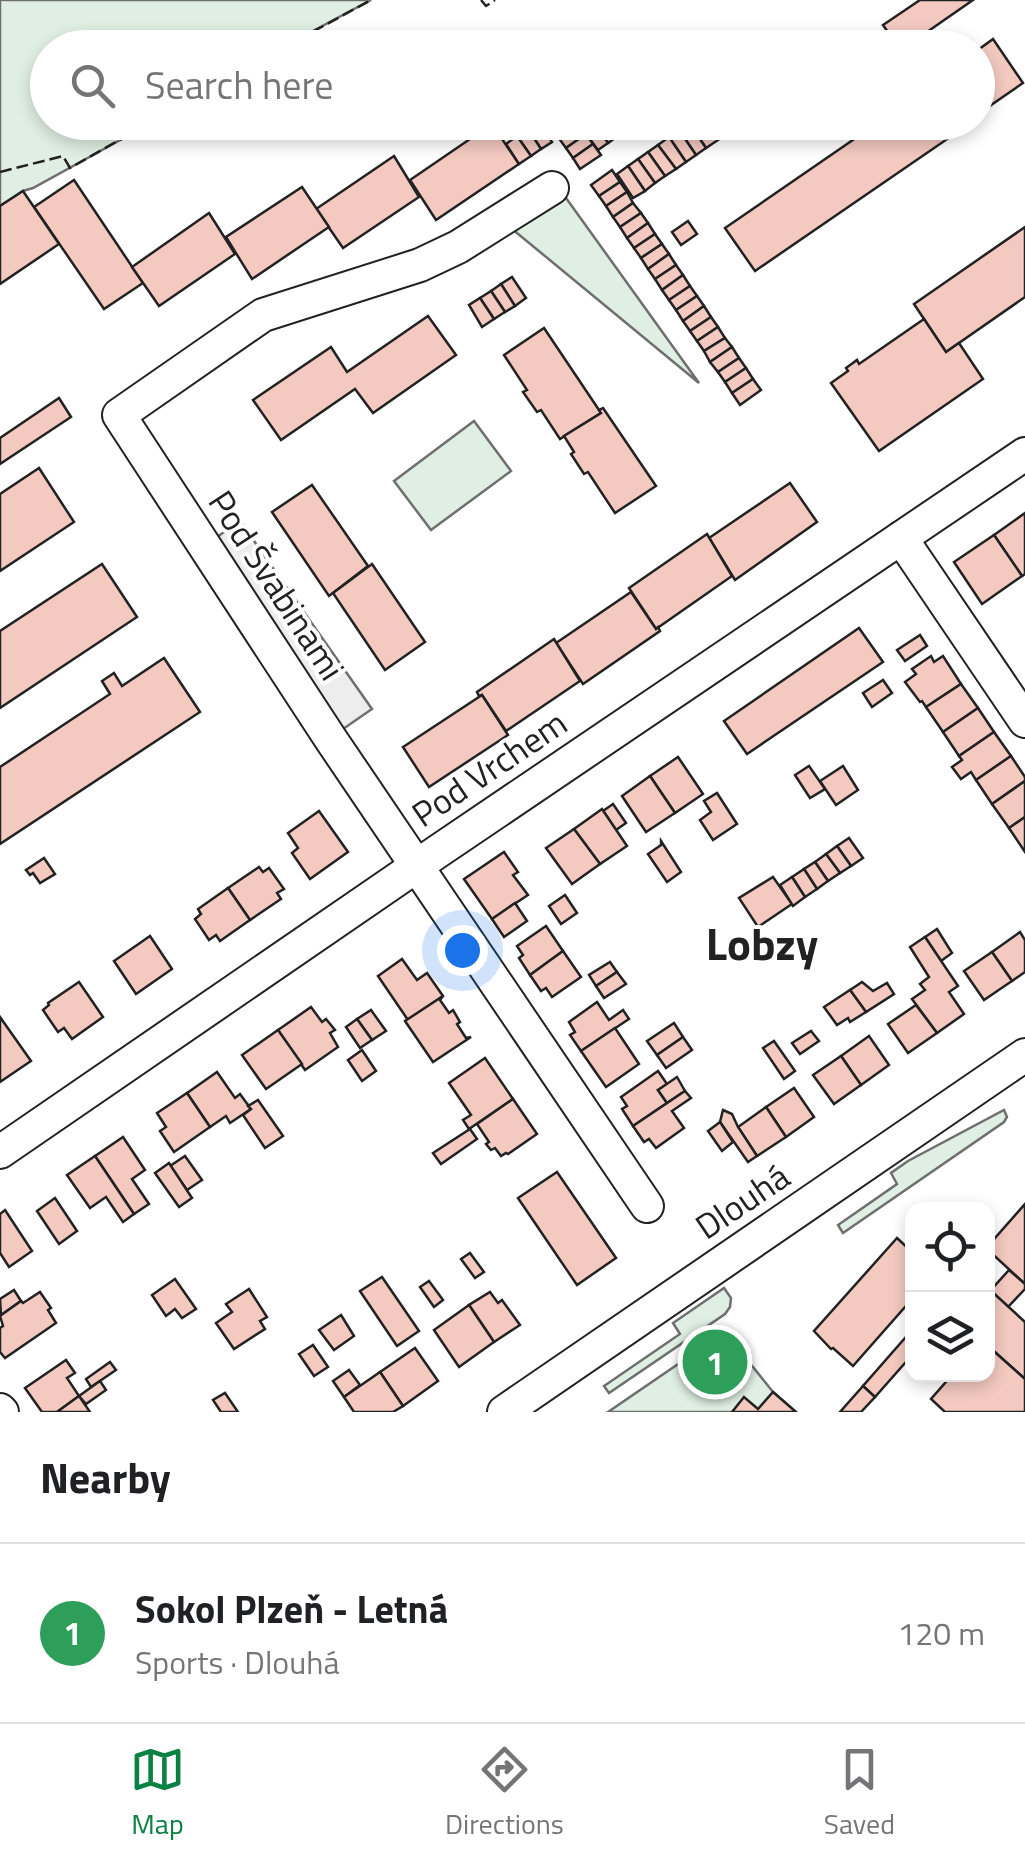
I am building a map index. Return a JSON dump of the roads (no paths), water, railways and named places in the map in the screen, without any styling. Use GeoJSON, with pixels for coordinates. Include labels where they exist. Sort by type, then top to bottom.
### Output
{"type":"FeatureCollection","features":[{"type":"Feature","properties":{"kind":"street","name":"Pod Švabinami"},"geometry":{"type":"LineString","coordinates":[[552,188],[458,247],[420,265],[263,315],[119,415],[330,738],[647,1206]]}},
{"type":"Feature","properties":{"kind":"street","name":"Pod Vrchem"},"geometry":{"type":"LineString","coordinates":[[0,1152],[1025,454]]}},
{"type":"Feature","properties":{"kind":"street"},"geometry":{"type":"LineString","coordinates":[[901,538],[1025,721]]}},
{"type":"Feature","properties":{"kind":"street","name":"Dlouhá"},"geometry":{"type":"LineString","coordinates":[[504,1412],[1025,1055]]}},
{"type":"Feature","properties":{"kind":"place","name":"Sokol Plzeň - Letná"},"geometry":{"type":"Point","coordinates":[715,1362]}},
{"type":"Feature","properties":{"kind":"district","name":"Lobzy"},"geometry":{"type":"Point","coordinates":[762,943]}}]}
